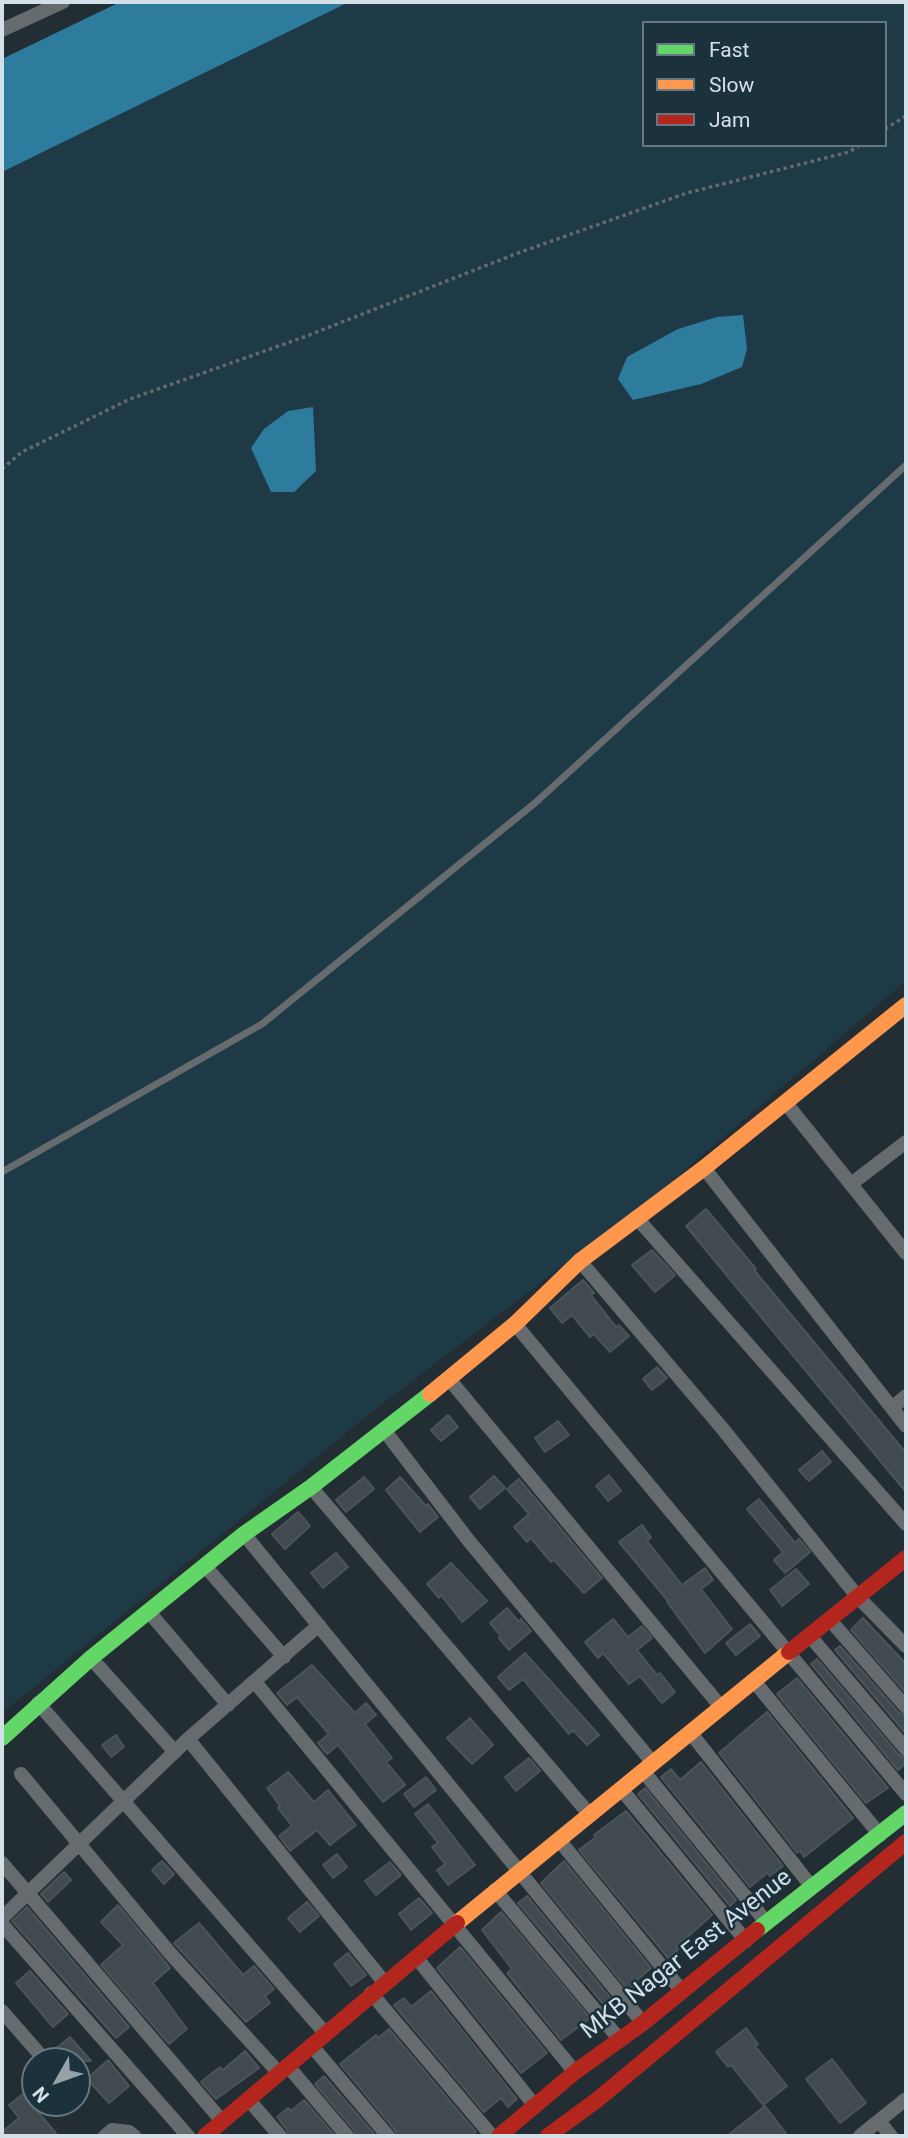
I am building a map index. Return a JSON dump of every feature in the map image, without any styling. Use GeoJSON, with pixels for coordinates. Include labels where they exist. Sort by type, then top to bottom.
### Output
{"type":"FeatureCollection","features":[{"type":"Feature","properties":{"kind":"street"},"geometry":{"type":"LineString","coordinates":[[2,30],[63,2]]}},
{"type":"Feature","properties":{"kind":"street"},"geometry":{"type":"LineString","coordinates":[[2,1738],[91,1658],[244,1534],[311,1487],[449,1379],[515,1324],[580,1261],[704,1168],[906,1005]]}},
{"type":"Feature","properties":{"kind":"street"},"geometry":{"type":"LineString","coordinates":[[785,1102],[906,1253]]}},
{"type":"Feature","properties":{"kind":"street"},"geometry":{"type":"LineString","coordinates":[[851,1184],[906,1142]]}},
{"type":"Feature","properties":{"kind":"street"},"geometry":{"type":"LineString","coordinates":[[704,1168],[906,1426]]}},
{"type":"Feature","properties":{"kind":"street"},"geometry":{"type":"LineString","coordinates":[[636,1217],[906,1524]]}},
{"type":"Feature","properties":{"kind":"street"},"geometry":{"type":"LineString","coordinates":[[580,1261],[722,1428],[856,1596],[906,1646]]}},
{"type":"Feature","properties":{"kind":"street"},"geometry":{"type":"LineString","coordinates":[[515,1324],[906,1794]]}},
{"type":"Feature","properties":{"kind":"street"},"geometry":{"type":"LineString","coordinates":[[449,1379],[721,1707]]}},
{"type":"Feature","properties":{"kind":"street"},"geometry":{"type":"LineString","coordinates":[[892,1408],[906,1396]]}},
{"type":"Feature","properties":{"kind":"street"},"geometry":{"type":"LineString","coordinates":[[384,1430],[767,1923]]}},
{"type":"Feature","properties":{"kind":"street"},"geometry":{"type":"LineString","coordinates":[[311,1487],[590,1815]]}},
{"type":"Feature","properties":{"kind":"street"},"geometry":{"type":"LineString","coordinates":[[244,1534],[517,1872],[643,2023]]}},
{"type":"Feature","properties":{"kind":"street"},"geometry":{"type":"LineString","coordinates":[[205,2136],[495,1890],[906,1558]]}},
{"type":"Feature","properties":{"kind":"street"},"geometry":{"type":"LineString","coordinates":[[205,1566],[284,1657]]}},
{"type":"Feature","properties":{"kind":"street"},"geometry":{"type":"LineString","coordinates":[[149,1612],[228,1705]]}},
{"type":"Feature","properties":{"kind":"street"},"geometry":{"type":"LineString","coordinates":[[829,1619],[906,1707]]}},
{"type":"Feature","properties":{"kind":"street"},"geometry":{"type":"LineString","coordinates":[[2,1918],[188,1739],[319,1625]]}},
{"type":"Feature","properties":{"kind":"street"},"geometry":{"type":"LineString","coordinates":[[809,1635],[906,1749]]}},
{"type":"Feature","properties":{"kind":"street"},"geometry":{"type":"LineString","coordinates":[[91,1658],[175,1752]]}},
{"type":"Feature","properties":{"kind":"street"},"geometry":{"type":"LineString","coordinates":[[754,1681],[880,1835]]}},
{"type":"Feature","properties":{"kind":"street"},"geometry":{"type":"LineString","coordinates":[[255,1682],[575,2072]]}},
{"type":"Feature","properties":{"kind":"street"},"geometry":{"type":"LineString","coordinates":[[38,1703],[325,2033]]}},
{"type":"Feature","properties":{"kind":"street"},"geometry":{"type":"LineString","coordinates":[[690,1732],[811,1886]]}},
{"type":"Feature","properties":{"kind":"street"},"geometry":{"type":"LineString","coordinates":[[188,1739],[384,1982]]}},
{"type":"Feature","properties":{"kind":"street"},"geometry":{"type":"LineString","coordinates":[[21,1774],[169,1952],[347,2136]]}},
{"type":"Feature","properties":{"kind":"street"},"geometry":{"type":"LineString","coordinates":[[622,1790],[746,1941]]}},
{"type":"Feature","properties":{"kind":"street","name":"MKB Nagar East Avenue"},"geometry":{"type":"LineString","coordinates":[[499,2136],[575,2072],[643,2023],[811,1886],[906,1813]]}},
{"type":"Feature","properties":{"kind":"street"},"geometry":{"type":"LineString","coordinates":[[559,1840],[681,1990]]}},
{"type":"Feature","properties":{"kind":"street","name":"MKB Nagar East Avenue"},"geometry":{"type":"LineString","coordinates":[[548,2136],[597,2100],[906,1842]]}},
{"type":"Feature","properties":{"kind":"street"},"geometry":{"type":"LineString","coordinates":[[2,1863],[222,2121]]}},
{"type":"Feature","properties":{"kind":"street"},"geometry":{"type":"LineString","coordinates":[[495,1890],[620,2040]]}},
{"type":"Feature","properties":{"kind":"street"},"geometry":{"type":"LineString","coordinates":[[2,1924],[188,2136]]}},
{"type":"Feature","properties":{"kind":"street"},"geometry":{"type":"LineString","coordinates":[[416,1957],[534,2106]]}},
{"type":"Feature","properties":{"kind":"street"},"geometry":{"type":"LineString","coordinates":[[371,1993],[492,2136]]}},
{"type":"Feature","properties":{"kind":"street"},"geometry":{"type":"LineString","coordinates":[[2,2011],[33,2047]]}},
{"type":"Feature","properties":{"kind":"street"},"geometry":{"type":"LineString","coordinates":[[311,2045],[388,2136]]}},
{"type":"Feature","properties":{"kind":"street"},"geometry":{"type":"LineString","coordinates":[[248,2099],[281,2136]]}},
{"type":"Feature","properties":{"kind":"street"},"geometry":{"type":"LineString","coordinates":[[860,2136],[906,2099]]}},
{"type":"Feature","properties":{"kind":"street"},"geometry":{"type":"LineString","coordinates":[[879,2121],[891,2136]]}},
{"type":"Feature","properties":{"kind":"street"},"geometry":{"type":"LineString","coordinates":[[105,2136],[113,2130],[129,2132],[134,2136]]}},
{"type":"Feature","properties":{"kind":"lane"},"geometry":{"type":"LineString","coordinates":[[2,1172],[262,1024],[535,803],[906,465]]}},
{"type":"Feature","properties":{"kind":"path"},"geometry":{"type":"LineString","coordinates":[[887,128],[906,116]]}},
{"type":"Feature","properties":{"kind":"path"},"geometry":{"type":"LineString","coordinates":[[2,468],[22,452],[130,399],[304,337],[518,253],[687,193],[849,152],[857,147]]}},
{"type":"Feature","properties":{"kind":"shaded area"},"geometry":{"type":"Polygon","coordinates":[[[349,2],[906,2],[906,981],[665,1187],[372,1412],[2,1713],[2,172],[349,2]]]}},
{"type":"Feature","properties":{"kind":"water"},"geometry":{"type":"Polygon","coordinates":[[[120,2],[349,2],[2,172],[2,59],[120,2]]]}},
{"type":"Feature","properties":{"kind":"water"},"geometry":{"type":"Polygon","coordinates":[[[743,315],[747,349],[742,367],[701,384],[633,400],[618,379],[627,357],[678,329],[717,317],[743,315]]]}},
{"type":"Feature","properties":{"kind":"water"},"geometry":{"type":"Polygon","coordinates":[[[313,407],[316,471],[294,492],[271,492],[251,448],[264,429],[288,411],[313,407]]]}},
{"type":"Feature","properties":{"kind":"building"},"geometry":{"type":"Polygon","coordinates":[[[706,1209],[906,1453],[906,1492],[686,1226],[706,1209]]]}},
{"type":"Feature","properties":{"kind":"building"},"geometry":{"type":"Polygon","coordinates":[[[652,1250],[675,1275],[655,1292],[632,1265],[652,1250]]]}},
{"type":"Feature","properties":{"kind":"building"},"geometry":{"type":"Polygon","coordinates":[[[583,1280],[616,1327],[619,1325],[629,1336],[610,1352],[594,1334],[590,1337],[572,1315],[562,1323],[550,1308],[583,1280]]]}},
{"type":"Feature","properties":{"kind":"building"},"geometry":{"type":"Polygon","coordinates":[[[657,1367],[667,1378],[652,1390],[643,1379],[657,1367]]]}},
{"type":"Feature","properties":{"kind":"building"},"geometry":{"type":"Polygon","coordinates":[[[448,1415],[458,1427],[441,1441],[431,1430],[448,1415]]]}},
{"type":"Feature","properties":{"kind":"building"},"geometry":{"type":"Polygon","coordinates":[[[558,1421],[569,1435],[545,1452],[535,1438],[558,1421]]]}},
{"type":"Feature","properties":{"kind":"building"},"geometry":{"type":"Polygon","coordinates":[[[822,1451],[831,1462],[809,1481],[799,1470],[822,1451]]]}},
{"type":"Feature","properties":{"kind":"building"},"geometry":{"type":"Polygon","coordinates":[[[609,1475],[621,1491],[608,1501],[596,1486],[609,1475]]]}},
{"type":"Feature","properties":{"kind":"building"},"geometry":{"type":"Polygon","coordinates":[[[494,1476],[505,1488],[480,1509],[470,1497],[494,1476]]]}},
{"type":"Feature","properties":{"kind":"building"},"geometry":{"type":"Polygon","coordinates":[[[364,1477],[374,1489],[346,1512],[336,1500],[364,1477]]]}},
{"type":"Feature","properties":{"kind":"building"},"geometry":{"type":"Polygon","coordinates":[[[400,1477],[438,1517],[420,1532],[386,1490],[400,1477]]]}},
{"type":"Feature","properties":{"kind":"building"},"geometry":{"type":"Polygon","coordinates":[[[519,1479],[602,1578],[584,1593],[554,1560],[551,1562],[531,1538],[527,1542],[514,1527],[529,1514],[507,1489],[519,1479]]]}},
{"type":"Feature","properties":{"kind":"building"},"geometry":{"type":"Polygon","coordinates":[[[759,1499],[795,1543],[799,1539],[810,1552],[785,1573],[774,1560],[783,1552],[747,1509],[759,1499]]]}},
{"type":"Feature","properties":{"kind":"building"},"geometry":{"type":"Polygon","coordinates":[[[298,1512],[310,1526],[285,1549],[272,1534],[298,1512]]]}},
{"type":"Feature","properties":{"kind":"building"},"geometry":{"type":"Polygon","coordinates":[[[642,1525],[651,1537],[647,1541],[682,1585],[705,1568],[713,1580],[701,1589],[732,1629],[705,1653],[668,1601],[619,1542],[642,1525]]]}},
{"type":"Feature","properties":{"kind":"building"},"geometry":{"type":"Polygon","coordinates":[[[336,1553],[348,1567],[323,1588],[311,1573],[336,1553]]]}},
{"type":"Feature","properties":{"kind":"building"},"geometry":{"type":"Polygon","coordinates":[[[451,1563],[487,1601],[462,1622],[441,1595],[439,1598],[427,1584],[451,1563]]]}},
{"type":"Feature","properties":{"kind":"building"},"geometry":{"type":"Polygon","coordinates":[[[796,1569],[809,1584],[782,1606],[770,1590],[796,1569]]]}},
{"type":"Feature","properties":{"kind":"building"},"geometry":{"type":"Polygon","coordinates":[[[507,1608],[531,1631],[509,1650],[490,1623],[507,1608]]]}},
{"type":"Feature","properties":{"kind":"building"},"geometry":{"type":"Polygon","coordinates":[[[863,1618],[906,1664],[906,1693],[851,1630],[863,1618]]]}},
{"type":"Feature","properties":{"kind":"building"},"geometry":{"type":"Polygon","coordinates":[[[613,1619],[628,1637],[642,1626],[652,1638],[637,1650],[675,1692],[662,1703],[640,1676],[629,1684],[603,1653],[598,1658],[585,1642],[613,1619]]]}},
{"type":"Feature","properties":{"kind":"building"},"geometry":{"type":"Polygon","coordinates":[[[750,1624],[760,1636],[736,1655],[726,1643],[750,1624]]]}},
{"type":"Feature","properties":{"kind":"building"},"geometry":{"type":"Polygon","coordinates":[[[840,1646],[899,1713],[906,1716],[906,1734],[835,1650],[840,1646]]]}},
{"type":"Feature","properties":{"kind":"building"},"geometry":{"type":"Polygon","coordinates":[[[525,1653],[599,1735],[587,1745],[573,1730],[569,1734],[523,1679],[509,1690],[498,1677],[525,1653]]]}},
{"type":"Feature","properties":{"kind":"building"},"geometry":{"type":"Polygon","coordinates":[[[817,1659],[899,1755],[906,1758],[906,1763],[898,1770],[811,1664],[817,1659]]]}},
{"type":"Feature","properties":{"kind":"building"},"geometry":{"type":"Polygon","coordinates":[[[312,1665],[355,1713],[366,1703],[376,1715],[365,1724],[392,1758],[386,1762],[405,1785],[383,1802],[338,1745],[327,1754],[318,1743],[329,1734],[297,1697],[287,1705],[277,1693],[312,1665]]]}},
{"type":"Feature","properties":{"kind":"building"},"geometry":{"type":"Polygon","coordinates":[[[797,1678],[888,1788],[866,1803],[777,1694],[797,1678]]]}},
{"type":"Feature","properties":{"kind":"building"},"geometry":{"type":"Polygon","coordinates":[[[767,1712],[853,1818],[804,1857],[800,1851],[797,1853],[719,1753],[767,1712]]]}},
{"type":"Feature","properties":{"kind":"building"},"geometry":{"type":"Polygon","coordinates":[[[470,1718],[493,1745],[472,1764],[447,1738],[470,1718]]]}},
{"type":"Feature","properties":{"kind":"building"},"geometry":{"type":"Polygon","coordinates":[[[116,1735],[124,1747],[111,1757],[102,1745],[116,1735]]]}},
{"type":"Feature","properties":{"kind":"building"},"geometry":{"type":"Polygon","coordinates":[[[529,1758],[540,1771],[516,1791],[505,1777],[529,1758]]]}},
{"type":"Feature","properties":{"kind":"building"},"geometry":{"type":"Polygon","coordinates":[[[701,1762],[783,1866],[770,1876],[767,1873],[750,1887],[661,1777],[671,1769],[680,1780],[701,1762]]]}},
{"type":"Feature","properties":{"kind":"building"},"geometry":{"type":"Polygon","coordinates":[[[288,1772],[314,1802],[328,1790],[356,1825],[330,1845],[317,1830],[290,1851],[279,1836],[292,1826],[267,1788],[288,1772]]]}},
{"type":"Feature","properties":{"kind":"building"},"geometry":{"type":"Polygon","coordinates":[[[426,1777],[436,1790],[414,1807],[404,1794],[426,1777]]]}},
{"type":"Feature","properties":{"kind":"building"},"geometry":{"type":"Polygon","coordinates":[[[645,1788],[736,1900],[730,1906],[638,1794],[645,1788]]]}},
{"type":"Feature","properties":{"kind":"building"},"geometry":{"type":"Polygon","coordinates":[[[428,1804],[475,1865],[448,1885],[437,1870],[445,1864],[432,1847],[438,1843],[415,1814],[428,1804]]]}},
{"type":"Feature","properties":{"kind":"building"},"geometry":{"type":"Polygon","coordinates":[[[626,1811],[712,1915],[676,1947],[679,1949],[668,1958],[579,1850],[626,1811]]]}},
{"type":"Feature","properties":{"kind":"building"},"geometry":{"type":"Polygon","coordinates":[[[337,1854],[347,1867],[333,1878],[323,1865],[337,1854]]]}},
{"type":"Feature","properties":{"kind":"building"},"geometry":{"type":"Polygon","coordinates":[[[162,1861],[174,1874],[164,1884],[152,1870],[162,1861]]]}},
{"type":"Feature","properties":{"kind":"building"},"geometry":{"type":"Polygon","coordinates":[[[564,1861],[651,1968],[636,1981],[639,1984],[629,1991],[541,1883],[564,1861]]]}},
{"type":"Feature","properties":{"kind":"building"},"geometry":{"type":"Polygon","coordinates":[[[390,1862],[401,1875],[376,1895],[365,1881],[390,1862]]]}},
{"type":"Feature","properties":{"kind":"building"},"geometry":{"type":"Polygon","coordinates":[[[64,1872],[71,1880],[48,1902],[41,1894],[64,1872]]]}},
{"type":"Feature","properties":{"kind":"building"},"geometry":{"type":"Polygon","coordinates":[[[527,1896],[612,2000],[605,2006],[518,1903],[527,1896]]]}},
{"type":"Feature","properties":{"kind":"building"},"geometry":{"type":"Polygon","coordinates":[[[419,1898],[432,1913],[411,1930],[399,1914],[419,1898]]]}},
{"type":"Feature","properties":{"kind":"building"},"geometry":{"type":"Polygon","coordinates":[[[307,1902],[319,1916],[300,1932],[288,1918],[307,1902]]]}},
{"type":"Feature","properties":{"kind":"building"},"geometry":{"type":"Polygon","coordinates":[[[118,1905],[170,1968],[153,1983],[187,2029],[169,2044],[101,1965],[123,1945],[101,1922],[118,1905]]]}},
{"type":"Feature","properties":{"kind":"building"},"geometry":{"type":"Polygon","coordinates":[[[27,1907],[129,2027],[116,2038],[12,1921],[27,1907]]]}},
{"type":"Feature","properties":{"kind":"building"},"geometry":{"type":"Polygon","coordinates":[[[501,1912],[590,2018],[561,2040],[507,1973],[512,1969],[482,1930],[501,1912]]]}},
{"type":"Feature","properties":{"kind":"building"},"geometry":{"type":"Polygon","coordinates":[[[199,1923],[243,1975],[254,1966],[274,1989],[265,1996],[270,2003],[246,2022],[174,1943],[199,1923]]]}},
{"type":"Feature","properties":{"kind":"building"},"geometry":{"type":"Polygon","coordinates":[[[460,1947],[547,2053],[521,2073],[437,1968],[460,1947]]]}},
{"type":"Feature","properties":{"kind":"building"},"geometry":{"type":"Polygon","coordinates":[[[348,1953],[366,1975],[351,1986],[334,1964],[348,1953]]]}},
{"type":"Feature","properties":{"kind":"building"},"geometry":{"type":"Polygon","coordinates":[[[30,1971],[68,2014],[53,2027],[16,1983],[30,1971]]]}},
{"type":"Feature","properties":{"kind":"building"},"geometry":{"type":"Polygon","coordinates":[[[431,1991],[517,2099],[508,2107],[501,2098],[484,2112],[394,2005],[404,1998],[411,2007],[431,1991]]]}},
{"type":"Feature","properties":{"kind":"building"},"geometry":{"type":"Polygon","coordinates":[[[746,2028],[758,2044],[755,2046],[787,2086],[763,2105],[731,2065],[728,2067],[716,2052],[746,2028]]]}},
{"type":"Feature","properties":{"kind":"building"},"geometry":{"type":"Polygon","coordinates":[[[389,2029],[476,2132],[470,2136],[397,2136],[395,2130],[340,2064],[376,2035],[378,2038],[389,2029]]]}},
{"type":"Feature","properties":{"kind":"building"},"geometry":{"type":"Polygon","coordinates":[[[70,2037],[79,2047],[58,2047],[70,2037]]]}},
{"type":"Feature","properties":{"kind":"building"},"geometry":{"type":"Polygon","coordinates":[[[245,2051],[259,2068],[216,2099],[201,2082],[220,2067],[223,2070],[245,2051]]]}},
{"type":"Feature","properties":{"kind":"building"},"geometry":{"type":"Polygon","coordinates":[[[832,2059],[866,2103],[840,2123],[806,2079],[832,2059]]]}},
{"type":"Feature","properties":{"kind":"building"},"geometry":{"type":"Polygon","coordinates":[[[108,2060],[129,2086],[109,2103],[91,2083],[91,2075],[108,2060]]]}},
{"type":"Feature","properties":{"kind":"building"},"geometry":{"type":"Polygon","coordinates":[[[324,2076],[376,2136],[356,2136],[354,2130],[315,2084],[324,2076]]]}},
{"type":"Feature","properties":{"kind":"building"},"geometry":{"type":"Polygon","coordinates":[[[21,2096],[21,2117],[42,2117],[58,2136],[2,2136],[2,2132],[19,2118],[9,2105],[21,2096]]]}},
{"type":"Feature","properties":{"kind":"building"},"geometry":{"type":"Polygon","coordinates":[[[304,2100],[335,2136],[289,2136],[277,2117],[288,2108],[291,2111],[304,2100]]]}},
{"type":"Feature","properties":{"kind":"building"},"geometry":{"type":"Polygon","coordinates":[[[765,2106],[788,2136],[727,2136],[765,2106]]]}},
{"type":"Feature","properties":{"kind":"traffic: fast"},"geometry":{"type":"LineString","coordinates":[[2,1738],[91,1658],[244,1534],[311,1487],[430,1394]]}},
{"type":"Feature","properties":{"kind":"traffic: fast"},"geometry":{"type":"LineString","coordinates":[[757,1930],[906,1813]]}},
{"type":"Feature","properties":{"kind":"traffic: slow"},"geometry":{"type":"LineString","coordinates":[[430,1394],[515,1324],[580,1261],[704,1168],[906,1005]]}},
{"type":"Feature","properties":{"kind":"traffic: slow"},"geometry":{"type":"LineString","coordinates":[[457,1923],[789,1652]]}},
{"type":"Feature","properties":{"kind":"traffic: jam"},"geometry":{"type":"LineString","coordinates":[[789,1652],[906,1558]]}},
{"type":"Feature","properties":{"kind":"traffic: jam"},"geometry":{"type":"LineString","coordinates":[[548,2136],[597,2100],[906,1842]]}},
{"type":"Feature","properties":{"kind":"traffic: jam"},"geometry":{"type":"LineString","coordinates":[[205,2136],[457,1923]]}},
{"type":"Feature","properties":{"kind":"traffic: jam"},"geometry":{"type":"LineString","coordinates":[[499,2136],[575,2072],[643,2023],[757,1930]]}}]}
